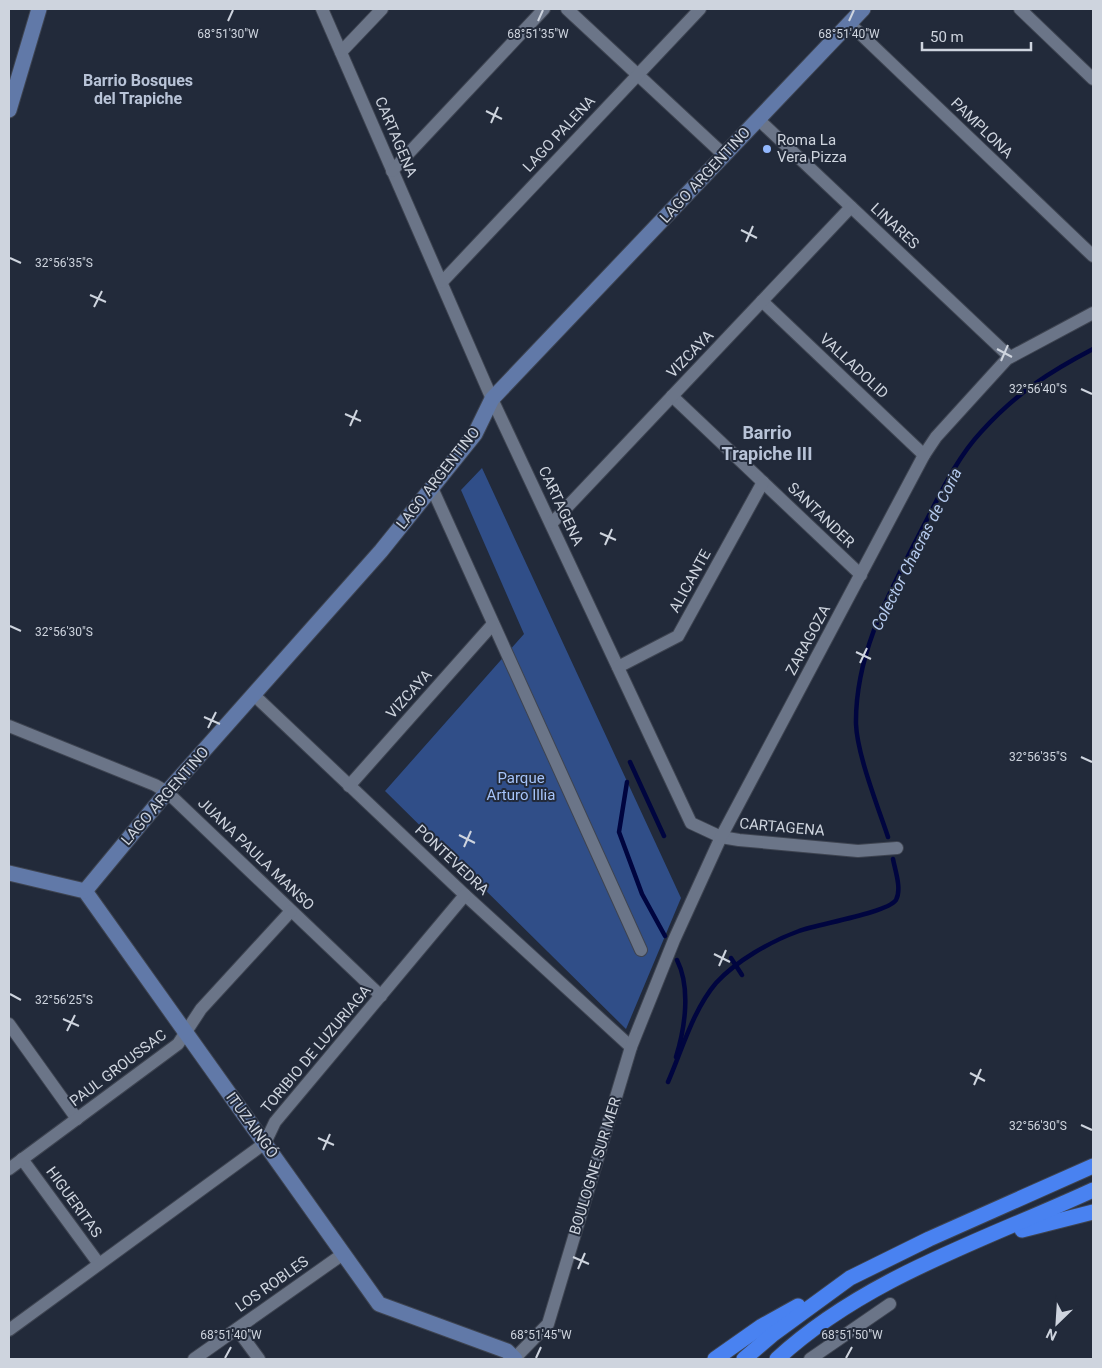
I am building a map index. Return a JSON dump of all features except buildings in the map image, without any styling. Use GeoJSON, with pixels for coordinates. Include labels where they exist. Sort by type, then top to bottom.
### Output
{"type":"FeatureCollection","features":[{"type":"Feature","properties":{"kind":"highway"},"geometry":{"type":"LineString","coordinates":[[715,1359],[762,1326],[877,1264],[1093,1166]]}},
{"type":"Feature","properties":{"kind":"highway"},"geometry":{"type":"LineString","coordinates":[[777,1359],[852,1302],[884,1284],[940,1257],[1093,1190]]}},
{"type":"Feature","properties":{"kind":"highway"},"geometry":{"type":"LineString","coordinates":[[975,1243],[1093,1212]]}},
{"type":"Feature","properties":{"kind":"highway"},"geometry":{"type":"LineString","coordinates":[[744,1359],[772,1334],[850,1278]]}},
{"type":"Feature","properties":{"kind":"highway"},"geometry":{"type":"LineString","coordinates":[[785,1359],[805,1336]]}},
{"type":"Feature","properties":{"kind":"street"},"geometry":{"type":"LineString","coordinates":[[9,110],[39,9]]}},
{"type":"Feature","properties":{"kind":"street","name":"CARTAGENA"},"geometry":{"type":"LineString","coordinates":[[322,9],[492,399],[552,523],[691,824],[721,837],[858,851],[897,848]]}},
{"type":"Feature","properties":{"kind":"street"},"geometry":{"type":"LineString","coordinates":[[341,52],[382,9]]}},
{"type":"Feature","properties":{"kind":"street"},"geometry":{"type":"LineString","coordinates":[[392,171],[544,9]]}},
{"type":"Feature","properties":{"kind":"street"},"geometry":{"type":"LineString","coordinates":[[567,9],[724,155]]}},
{"type":"Feature","properties":{"kind":"street","name":"LAGO PALENA"},"geometry":{"type":"LineString","coordinates":[[442,282],[700,9]]}},
{"type":"Feature","properties":{"kind":"street","name":"LAGO ARGENTINO"},"geometry":{"type":"LineString","coordinates":[[85,891],[167,792],[381,551],[475,434],[492,399],[862,9]]}},
{"type":"Feature","properties":{"kind":"street"},"geometry":{"type":"LineString","coordinates":[[1020,9],[1093,79]]}},
{"type":"Feature","properties":{"kind":"street","name":"PAMPLONA"},"geometry":{"type":"LineString","coordinates":[[849,23],[1093,256]]}},
{"type":"Feature","properties":{"kind":"street","name":"LINARES"},"geometry":{"type":"LineString","coordinates":[[758,119],[1010,357]]}},
{"type":"Feature","properties":{"kind":"street","name":"VIZCAYA"},"geometry":{"type":"LineString","coordinates":[[552,523],[852,207]]}},
{"type":"Feature","properties":{"kind":"street","name":"VALLADOLID"},"geometry":{"type":"LineString","coordinates":[[762,301],[924,455]]}},
{"type":"Feature","properties":{"kind":"street","name":"ZARAGOZA"},"geometry":{"type":"LineString","coordinates":[[631,1047],[674,940],[721,837],[924,455],[936,437],[1010,357],[1093,313]]}},
{"type":"Feature","properties":{"kind":"street","name":"SANTANDER"},"geometry":{"type":"LineString","coordinates":[[672,396],[861,576]]}},
{"type":"Feature","properties":{"kind":"street","name":"ALICANTE"},"geometry":{"type":"LineString","coordinates":[[618,666],[678,636],[763,482]]}},
{"type":"Feature","properties":{"kind":"street"},"geometry":{"type":"LineString","coordinates":[[432,488],[641,950]]}},
{"type":"Feature","properties":{"kind":"street","name":"VIZCAYA"},"geometry":{"type":"LineString","coordinates":[[349,786],[493,624]]}},
{"type":"Feature","properties":{"kind":"street","name":"PONTEVEDRA"},"geometry":{"type":"LineString","coordinates":[[254,695],[465,896],[631,1047]]}},
{"type":"Feature","properties":{"kind":"street","name":"JUANA PAULA MANSO"},"geometry":{"type":"LineString","coordinates":[[9,726],[155,785],[167,792],[381,996]]}},
{"type":"Feature","properties":{"kind":"street"},"geometry":{"type":"LineString","coordinates":[[9,873],[85,891]]}},
{"type":"Feature","properties":{"kind":"street","name":"ITUZAINGÓ"},"geometry":{"type":"LineString","coordinates":[[85,891],[186,1035],[380,1304],[507,1350],[515,1359]]}},
{"type":"Feature","properties":{"kind":"street","name":"TORIBIO DE LUZURIAGA"},"geometry":{"type":"LineString","coordinates":[[9,1330],[264,1142],[275,1122],[465,896]]}},
{"type":"Feature","properties":{"kind":"street","name":"PAUL GROUSSAC"},"geometry":{"type":"LineString","coordinates":[[9,1169],[170,1051],[186,1035],[201,1009],[291,910]]}},
{"type":"Feature","properties":{"kind":"street"},"geometry":{"type":"LineString","coordinates":[[9,1024],[77,1119]]}},
{"type":"Feature","properties":{"kind":"street","name":"BOULOGNE SUR MER"},"geometry":{"type":"LineString","coordinates":[[515,1359],[548,1324],[631,1047]]}},
{"type":"Feature","properties":{"kind":"street","name":"HIGUERITAS"},"geometry":{"type":"LineString","coordinates":[[22,1160],[99,1264]]}},
{"type":"Feature","properties":{"kind":"street","name":"LOS ROBLES"},"geometry":{"type":"LineString","coordinates":[[194,1359],[343,1254]]}},
{"type":"Feature","properties":{"kind":"street"},"geometry":{"type":"LineString","coordinates":[[810,1359],[890,1304]]}},
{"type":"Feature","properties":{"kind":"street"},"geometry":{"type":"LineString","coordinates":[[237,1329],[259,1359]]}},
{"type":"Feature","properties":{"kind":"green space","name":"Parque Arturo Illia"},"geometry":{"type":"Polygon","coordinates":[[[482,468],[681,898],[626,1029],[385,791],[524,634],[461,490],[482,468]]]}},
{"type":"Feature","properties":{"kind":"waterway","name":"Colector Chacras de Coria"},"geometry":{"type":"LineString","coordinates":[[888,837],[864,765],[856,724],[857,697],[862,671],[869,646],[888,596],[956,465],[972,442],[994,418],[1033,385],[1093,349]]}},
{"type":"Feature","properties":{"kind":"waterway"},"geometry":{"type":"LineString","coordinates":[[630,762],[664,836]]}},
{"type":"Feature","properties":{"kind":"waterway"},"geometry":{"type":"LineString","coordinates":[[627,782],[619,832],[642,894],[665,936]]}},
{"type":"Feature","properties":{"kind":"waterway","name":"Colector Chacras de Coria"},"geometry":{"type":"LineString","coordinates":[[668,1082],[701,1005],[724,975],[754,952],[788,935],[808,928],[866,914],[890,905],[898,896],[898,880],[893,859]]}},
{"type":"Feature","properties":{"kind":"waterway","name":"Colector Chacras de Coria"},"geometry":{"type":"LineString","coordinates":[[731,958],[742,975]]}},
{"type":"Feature","properties":{"kind":"waterway"},"geometry":{"type":"LineString","coordinates":[[676,1057],[682,1034],[685,1008],[684,983],[677,960]]}},
{"type":"Feature","properties":{"kind":"place","name":"Roma La Vera Pizza"},"geometry":{"type":"Point","coordinates":[767,149]}},
{"type":"Feature","properties":{"kind":"district","name":"Barrio Bosques del Trapiche"},"geometry":{"type":"Point","coordinates":[138,89]}},
{"type":"Feature","properties":{"kind":"district","name":"Barrio Trapiche III"},"geometry":{"type":"Point","coordinates":[767,443]}}]}
